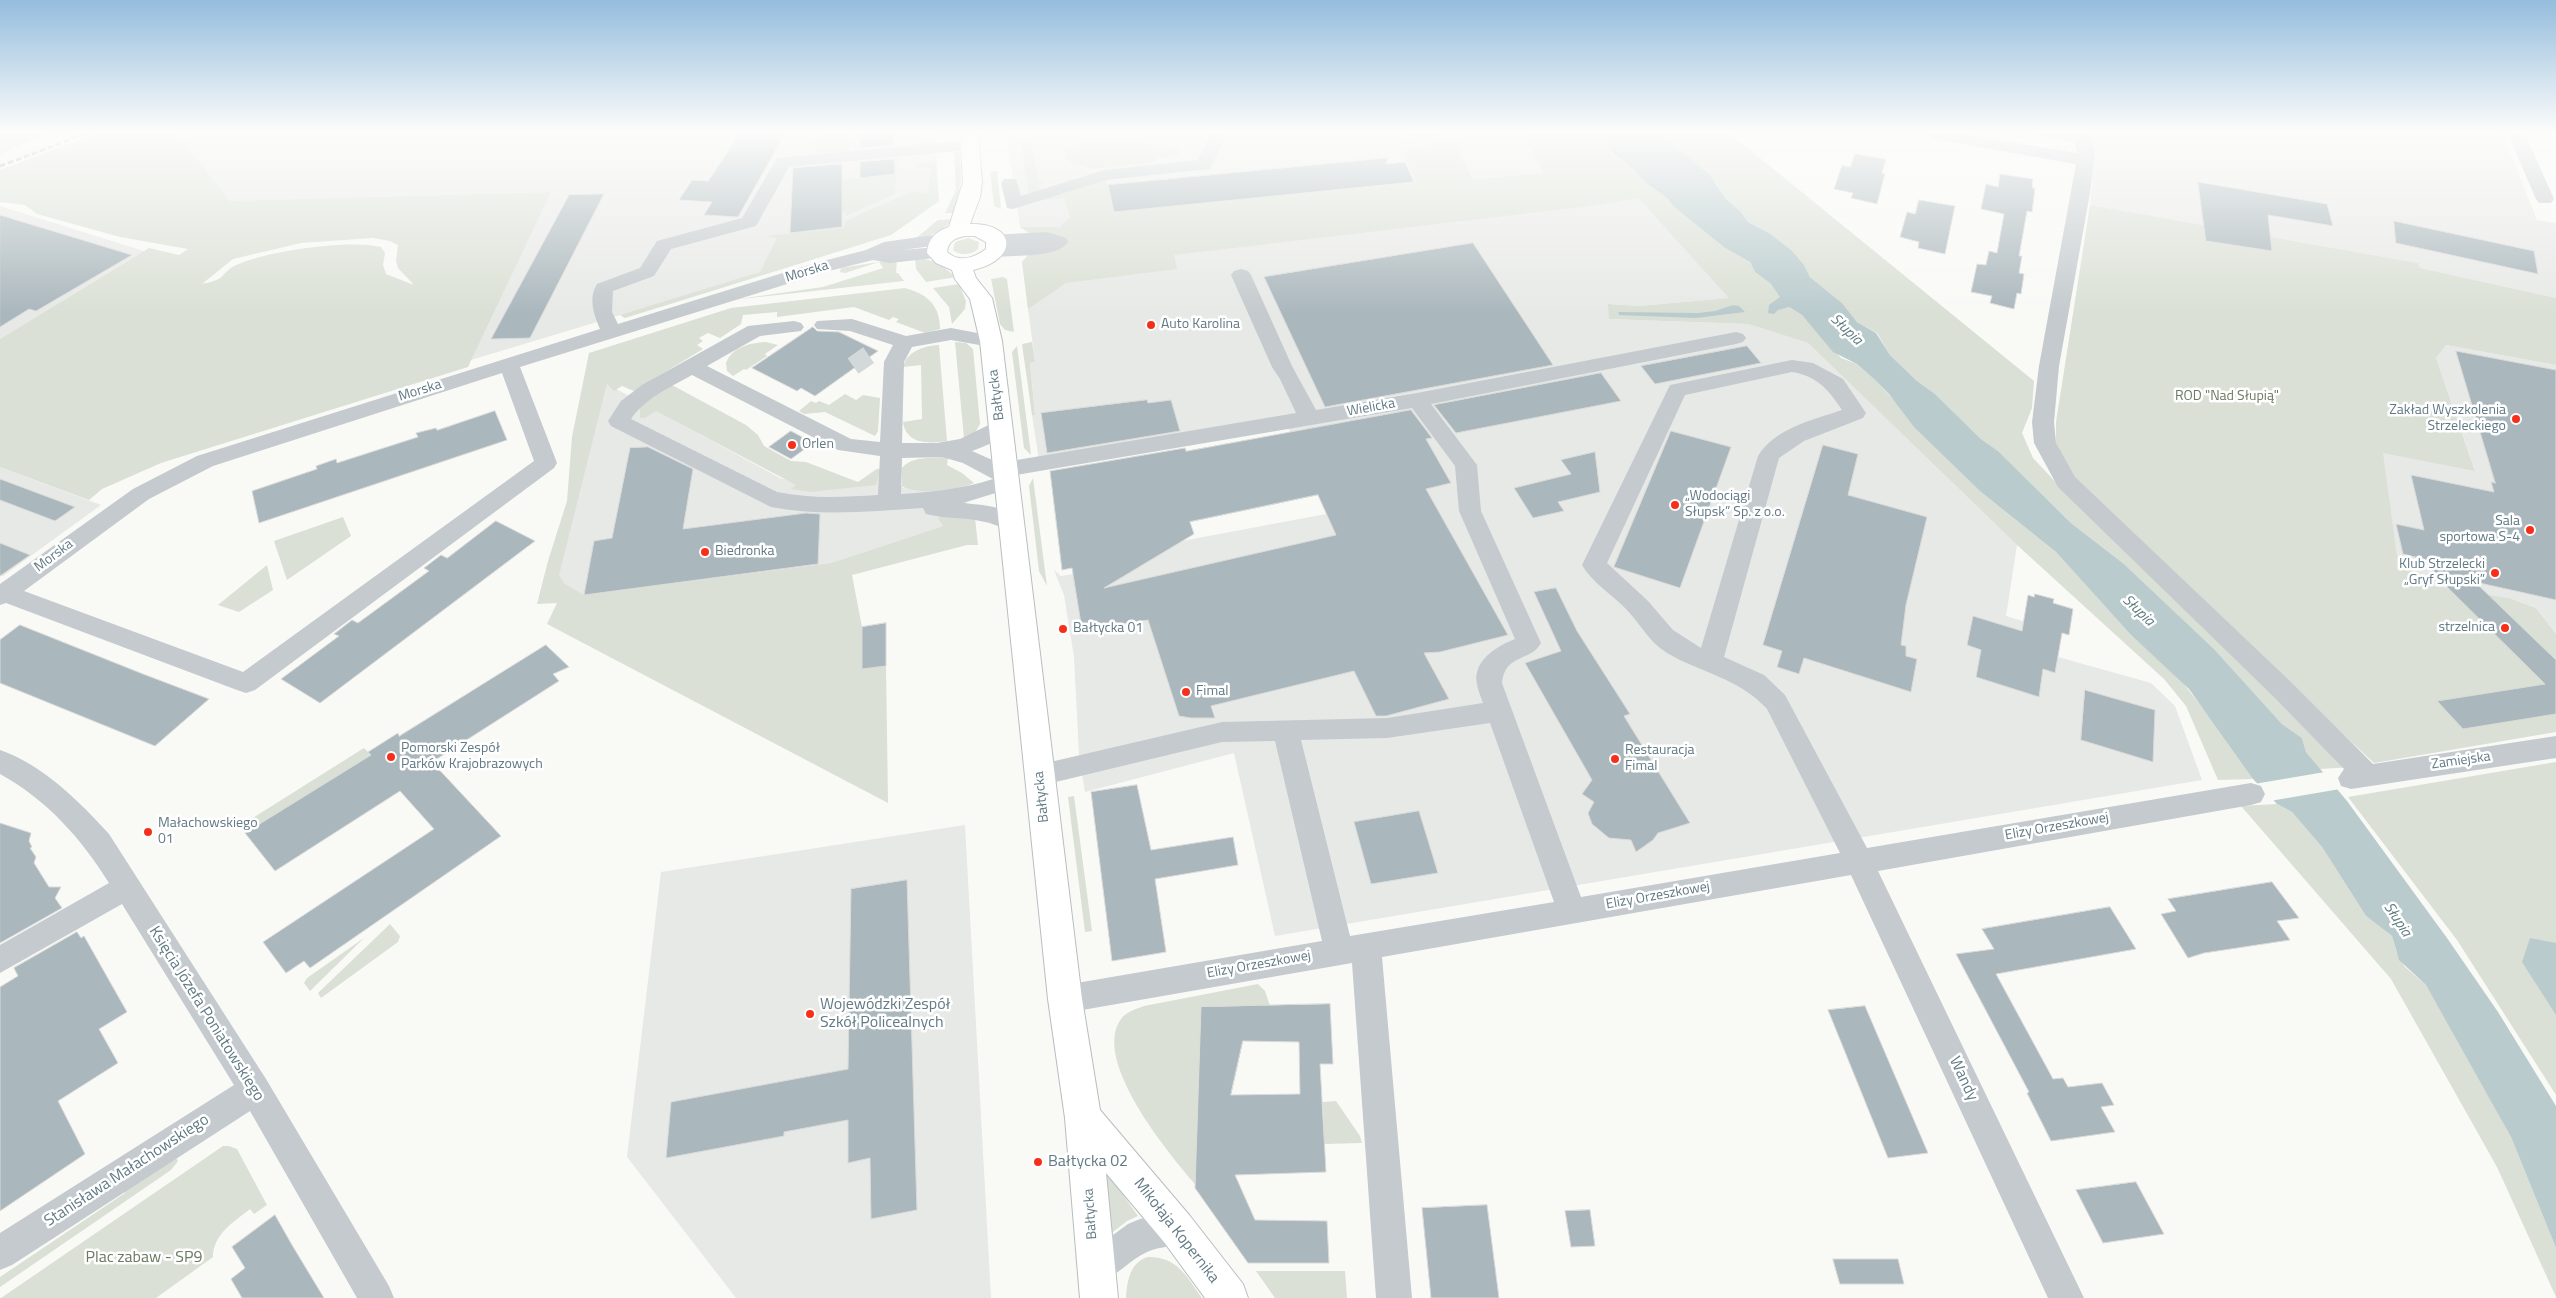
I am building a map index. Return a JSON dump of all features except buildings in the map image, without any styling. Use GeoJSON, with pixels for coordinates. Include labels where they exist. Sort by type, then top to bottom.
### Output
{"type":"FeatureCollection","features":[{"type":"Feature","properties":{"kind":"main road"},"geometry":{"type":"LineString","coordinates":[[970,193],[961,215],[979,246]]}},
{"type":"Feature","properties":{"kind":"main road"},"geometry":{"type":"LineString","coordinates":[[938,247],[979,246]]}},
{"type":"Feature","properties":{"kind":"main road"},"geometry":{"type":"LineString","coordinates":[[938,247],[950,263],[979,246]]}},
{"type":"Feature","properties":{"kind":"main road","name":"Bałtycka"},"geometry":{"type":"LineString","coordinates":[[979,246],[966,279],[983,303],[990,341],[1065,998],[1084,1118],[1097,1284]]}},
{"type":"Feature","properties":{"kind":"main road","name":"Mikołaja Kopernika"},"geometry":{"type":"LineString","coordinates":[[1084,1118],[1177,1229],[1229,1298]]}},
{"type":"Feature","properties":{"kind":"street"},"geometry":{"type":"LineString","coordinates":[[612,333],[602,312],[604,288],[647,272],[664,245],[749,222],[766,193]]}},
{"type":"Feature","properties":{"kind":"street"},"geometry":{"type":"LineString","coordinates":[[1011,193],[1013,204],[1049,193]]}},
{"type":"Feature","properties":{"kind":"street","name":"Zamiejska"},"geometry":{"type":"LineString","coordinates":[[2079,193],[2048,366],[2043,422],[2045,443],[2066,482],[2284,691],[2357,777],[2556,747]]}},
{"type":"Feature","properties":{"kind":"street"},"geometry":{"type":"LineString","coordinates":[[2541,193],[2544,199]]}},
{"type":"Feature","properties":{"kind":"street","name":"Morska"},"geometry":{"type":"LineString","coordinates":[[2,595],[126,504],[178,473],[236,450],[500,362],[612,333],[822,267],[873,254],[891,246],[938,247]]}},
{"type":"Feature","properties":{"kind":"street"},"geometry":{"type":"LineString","coordinates":[[1241,275],[1282,367],[1290,378],[1309,418]]}},
{"type":"Feature","properties":{"kind":"street"},"geometry":{"type":"LineString","coordinates":[[952,334],[983,303]]}},
{"type":"Feature","properties":{"kind":"street"},"geometry":{"type":"LineString","coordinates":[[824,325],[852,325],[905,342],[952,334],[990,341]]}},
{"type":"Feature","properties":{"kind":"street"},"geometry":{"type":"LineString","coordinates":[[794,327],[755,330],[637,398],[619,421],[771,499],[817,506],[889,502],[985,514],[1002,517],[1011,522]]}},
{"type":"Feature","properties":{"kind":"street","name":"Wielicka"},"geometry":{"type":"LineString","coordinates":[[889,502],[954,497],[1006,475],[1309,418],[1417,400],[1736,338]]}},
{"type":"Feature","properties":{"kind":"street"},"geometry":{"type":"LineString","coordinates":[[889,502],[894,362],[905,342]]}},
{"type":"Feature","properties":{"kind":"street"},"geometry":{"type":"LineString","coordinates":[[2,595],[246,683],[546,463],[500,362]]}},
{"type":"Feature","properties":{"kind":"street"},"geometry":{"type":"LineString","coordinates":[[692,366],[833,440],[857,447],[942,449],[964,446],[984,437],[1001,426]]}},
{"type":"Feature","properties":{"kind":"street","name":"Wandy"},"geometry":{"type":"LineString","coordinates":[[1710,661],[1769,456],[1773,450],[1790,439],[1855,413],[1839,386],[1806,368],[1792,366],[1677,390],[1594,565],[1633,600],[1667,640],[1710,661],[1746,676],[1770,693],[1859,861],[2066,1298]]}},
{"type":"Feature","properties":{"kind":"street"},"geometry":{"type":"LineString","coordinates":[[1417,400],[1466,465],[1470,511],[1529,643],[1504,655],[1491,667],[1489,683],[1572,911]]}},
{"type":"Feature","properties":{"kind":"street"},"geometry":{"type":"LineString","coordinates":[[942,449],[971,458],[1006,475]]}},
{"type":"Feature","properties":{"kind":"street"},"geometry":{"type":"LineString","coordinates":[[1039,775],[1216,733],[1387,728],[1499,711]]}},
{"type":"Feature","properties":{"kind":"street"},"geometry":{"type":"LineString","coordinates":[[1285,730],[1353,949],[1394,1298]]}},
{"type":"Feature","properties":{"kind":"street","name":"Księcia Józefa Poniatowskiego"},"geometry":{"type":"LineString","coordinates":[[0,761],[41,785],[69,808],[99,842],[255,1090],[377,1298]]}},
{"type":"Feature","properties":{"kind":"street","name":"Elizy Orzeszkowej"},"geometry":{"type":"LineString","coordinates":[[1065,998],[2251,794]]}},
{"type":"Feature","properties":{"kind":"street"},"geometry":{"type":"LineString","coordinates":[[0,960],[128,887]]}},
{"type":"Feature","properties":{"kind":"street","name":"Stanisława Małachowskiego"},"geometry":{"type":"LineString","coordinates":[[0,1253],[255,1090]]}},
{"type":"Feature","properties":{"kind":"street"},"geometry":{"type":"LineString","coordinates":[[1097,1284],[1140,1236],[1177,1229]]}},
{"type":"Feature","properties":{"kind":"shaded area"},"geometry":{"type":"Polygon","coordinates":[[[223,193],[530,193],[230,201],[223,193]]]}},
{"type":"Feature","properties":{"kind":"shaded area"},"geometry":{"type":"Polygon","coordinates":[[[550,193],[939,193],[939,201],[891,235],[661,307],[660,303],[471,360],[550,193]]]}},
{"type":"Feature","properties":{"kind":"shaded area"},"geometry":{"type":"Polygon","coordinates":[[[1015,193],[1630,193],[1638,198],[1730,298],[1639,306],[1609,304],[1609,319],[1748,324],[1808,343],[2017,545],[2006,616],[2062,633],[2058,657],[2151,683],[2175,706],[2202,780],[1275,936],[1234,753],[1085,792],[1079,754],[1074,657],[1064,595],[1054,570],[1061,576],[1125,566],[1123,552],[1326,514],[1288,427],[1039,460],[1032,415],[1035,414],[1030,363],[1035,362],[1022,262],[1030,253],[1029,233],[1020,227],[1015,193]]]}},
{"type":"Feature","properties":{"kind":"shaded area"},"geometry":{"type":"Polygon","coordinates":[[[2091,193],[2526,193],[2537,220],[2556,223],[2556,298],[2420,268],[2418,263],[2090,205],[2091,193]]]}},
{"type":"Feature","properties":{"kind":"shaded area"},"geometry":{"type":"Polygon","coordinates":[[[0,206],[144,251],[0,339],[0,206]]]}},
{"type":"Feature","properties":{"kind":"shaded area"},"geometry":{"type":"Polygon","coordinates":[[[2446,345],[2556,365],[2556,634],[2536,608],[2509,598],[2422,584],[2397,555],[2382,452],[2475,470],[2436,358],[2446,345]]]}},
{"type":"Feature","properties":{"kind":"shaded area"},"geometry":{"type":"Polygon","coordinates":[[[607,384],[782,479],[858,482],[876,469],[902,468],[901,484],[903,488],[916,491],[960,488],[966,499],[967,508],[943,526],[831,563],[584,595],[564,583],[558,576],[607,384]]]}},
{"type":"Feature","properties":{"kind":"shaded area"},"geometry":{"type":"Polygon","coordinates":[[[0,467],[101,505],[3,576],[0,575],[0,467]]]}},
{"type":"Feature","properties":{"kind":"shaded area","name":"Wojewódzki Zespół Szkół Policealnych"},"geometry":{"type":"Polygon","coordinates":[[[965,825],[991,1298],[736,1298],[627,1157],[661,872],[965,825]]]}},
{"type":"Feature","properties":{"kind":"green space"},"geometry":{"type":"Polygon","coordinates":[[[0,193],[223,193],[230,201],[551,193],[468,367],[161,463],[102,489],[89,500],[0,467],[0,339],[149,248],[179,255],[188,249],[120,237],[37,214],[25,205],[0,202],[0,193]],[[373,238],[301,243],[233,259],[202,284],[218,279],[234,266],[265,256],[285,251],[349,244],[381,247],[385,253],[383,265],[386,274],[414,285],[398,268],[396,261],[398,245],[390,241],[373,238]]]}},
{"type":"Feature","properties":{"kind":"green space"},"geometry":{"type":"Polygon","coordinates":[[[798,193],[895,193],[846,216],[845,212],[811,215],[798,193]]]}},
{"type":"Feature","properties":{"kind":"green space"},"geometry":{"type":"Polygon","coordinates":[[[910,193],[938,193],[939,201],[891,235],[625,318],[620,315],[760,272],[777,238],[766,236],[844,228],[845,221],[910,193]]]}},
{"type":"Feature","properties":{"kind":"green space"},"geometry":{"type":"Polygon","coordinates":[[[955,193],[959,193],[955,213],[945,213],[955,193]]]}},
{"type":"Feature","properties":{"kind":"green space"},"geometry":{"type":"Polygon","coordinates":[[[992,193],[999,193],[1001,209],[994,206],[992,193]]]}},
{"type":"Feature","properties":{"kind":"green space"},"geometry":{"type":"Polygon","coordinates":[[[1063,193],[1109,193],[1114,212],[1316,193],[1659,193],[1725,248],[1750,262],[1755,272],[1771,284],[1789,307],[1802,315],[1841,358],[1857,364],[1874,379],[1981,492],[2056,552],[2130,634],[2179,678],[2224,735],[2253,779],[2218,780],[2186,706],[2164,679],[2017,545],[1808,343],[1748,324],[1609,319],[1608,304],[1639,306],[1729,298],[1638,198],[1582,207],[1174,255],[1177,269],[1066,283],[1028,309],[1022,262],[1030,253],[1029,233],[1020,227],[1060,227],[1070,217],[1064,198],[1035,201],[1063,193]]]}},
{"type":"Feature","properties":{"kind":"green space"},"geometry":{"type":"Polygon","coordinates":[[[1722,193],[1802,193],[2034,381],[2032,408],[2022,433],[2033,458],[2066,493],[2353,767],[2320,769],[2306,752],[2302,738],[2282,724],[2214,649],[2124,564],[2071,523],[1998,451],[1981,439],[1935,394],[1917,381],[1890,355],[1877,333],[1857,322],[1842,303],[1810,277],[1804,265],[1769,233],[1748,222],[1741,212],[1725,198],[1722,193]]]}},
{"type":"Feature","properties":{"kind":"green space","name":"ROD \"Nad Słupią\""},"geometry":{"type":"Polygon","coordinates":[[[2090,205],[2418,263],[2420,268],[2556,298],[2556,365],[2446,345],[2436,358],[2475,471],[2383,453],[2397,555],[2422,584],[2509,598],[2536,608],[2556,634],[2556,732],[2374,763],[2209,609],[2071,476],[2056,450],[2056,422],[2090,205]]]}},
{"type":"Feature","properties":{"kind":"green space"},"geometry":{"type":"Polygon","coordinates":[[[954,219],[936,232],[916,238],[938,220],[954,219]]]}},
{"type":"Feature","properties":{"kind":"green space"},"geometry":{"type":"Polygon","coordinates":[[[968,238],[979,242],[978,249],[972,253],[965,254],[953,250],[955,242],[968,238]]]}},
{"type":"Feature","properties":{"kind":"green space"},"geometry":{"type":"Polygon","coordinates":[[[915,257],[937,262],[956,277],[926,282],[916,269],[915,257]]]}},
{"type":"Feature","properties":{"kind":"green space"},"geometry":{"type":"Polygon","coordinates":[[[897,259],[896,273],[904,281],[732,300],[823,287],[883,268],[879,262],[845,273],[840,272],[841,268],[897,259]]]}},
{"type":"Feature","properties":{"kind":"green space"},"geometry":{"type":"Polygon","coordinates":[[[1003,277],[1007,279],[1014,332],[1005,330],[1000,324],[991,279],[1003,277]]]}},
{"type":"Feature","properties":{"kind":"green space"},"geometry":{"type":"Polygon","coordinates":[[[959,284],[966,301],[965,309],[952,324],[949,307],[933,288],[959,284]]]}},
{"type":"Feature","properties":{"kind":"green space"},"geometry":{"type":"Polygon","coordinates":[[[905,288],[926,297],[931,302],[938,313],[940,329],[925,333],[896,322],[899,319],[893,317],[889,320],[854,307],[777,317],[777,312],[743,315],[741,324],[720,338],[708,333],[699,338],[703,341],[697,345],[703,349],[634,391],[622,386],[614,391],[607,384],[559,575],[564,583],[584,595],[831,563],[943,526],[938,518],[944,515],[975,518],[978,545],[967,545],[852,575],[862,627],[862,669],[886,666],[888,803],[547,624],[557,603],[537,604],[567,501],[572,437],[589,353],[731,308],[905,288]]]}},
{"type":"Feature","properties":{"kind":"green space"},"geometry":{"type":"Polygon","coordinates":[[[766,342],[778,345],[765,354],[767,356],[746,370],[744,369],[733,376],[727,371],[726,363],[737,350],[754,343],[766,342]]]}},
{"type":"Feature","properties":{"kind":"green space"},"geometry":{"type":"Polygon","coordinates":[[[955,342],[966,343],[973,349],[980,424],[975,433],[964,438],[955,342]]]}},
{"type":"Feature","properties":{"kind":"green space"},"geometry":{"type":"Polygon","coordinates":[[[1032,342],[1035,362],[1030,363],[1035,415],[1032,415],[1022,344],[1032,342]]]}},
{"type":"Feature","properties":{"kind":"green space"},"geometry":{"type":"Polygon","coordinates":[[[939,345],[947,441],[919,441],[908,435],[903,422],[922,419],[921,365],[903,367],[912,353],[939,345]]]}},
{"type":"Feature","properties":{"kind":"green space"},"geometry":{"type":"Polygon","coordinates":[[[1017,346],[1031,455],[1024,448],[1012,352],[1017,346]]]}},
{"type":"Feature","properties":{"kind":"green space"},"geometry":{"type":"Polygon","coordinates":[[[672,385],[746,425],[758,435],[764,446],[791,461],[806,462],[858,482],[878,469],[880,471],[876,485],[810,492],[791,489],[796,485],[656,411],[645,418],[640,418],[640,405],[672,385]]]}},
{"type":"Feature","properties":{"kind":"green space"},"geometry":{"type":"Polygon","coordinates":[[[845,394],[856,400],[863,395],[880,398],[878,431],[875,436],[825,412],[804,414],[799,411],[811,401],[816,403],[819,401],[829,405],[845,394]]]}},
{"type":"Feature","properties":{"kind":"green space"},"geometry":{"type":"Polygon","coordinates":[[[948,457],[947,465],[962,473],[974,483],[959,488],[937,491],[916,491],[902,486],[902,468],[906,464],[923,458],[948,457]]]}},
{"type":"Feature","properties":{"kind":"green space"},"geometry":{"type":"Polygon","coordinates":[[[1033,478],[1047,586],[1039,571],[1029,486],[1033,478]]]}},
{"type":"Feature","properties":{"kind":"green space"},"geometry":{"type":"Polygon","coordinates":[[[343,517],[351,536],[287,580],[274,541],[343,517]]]}},
{"type":"Feature","properties":{"kind":"green space"},"geometry":{"type":"Polygon","coordinates":[[[267,565],[273,590],[239,612],[218,605],[267,565]]]}},
{"type":"Feature","properties":{"kind":"green space"},"geometry":{"type":"Polygon","coordinates":[[[364,748],[371,755],[245,833],[240,826],[364,748]]]}},
{"type":"Feature","properties":{"kind":"green space"},"geometry":{"type":"Polygon","coordinates":[[[2556,762],[2556,1095],[2457,940],[2348,797],[2556,762]]]}},
{"type":"Feature","properties":{"kind":"green space"},"geometry":{"type":"Polygon","coordinates":[[[1074,796],[1092,931],[1085,932],[1068,797],[1074,796]]]}},
{"type":"Feature","properties":{"kind":"green space"},"geometry":{"type":"Polygon","coordinates":[[[2277,804],[2292,812],[2322,847],[2366,916],[2392,936],[2397,954],[2405,967],[2426,985],[2464,1050],[2511,1137],[2556,1248],[2556,1297],[2497,1167],[2391,979],[2241,806],[2277,804]]]}},
{"type":"Feature","properties":{"kind":"green space"},"geometry":{"type":"Polygon","coordinates":[[[390,924],[400,936],[398,942],[321,998],[318,993],[390,924]]]}},
{"type":"Feature","properties":{"kind":"green space"},"geometry":{"type":"Polygon","coordinates":[[[364,938],[310,991],[304,983],[307,978],[364,938]]]}},
{"type":"Feature","properties":{"kind":"green space"},"geometry":{"type":"Polygon","coordinates":[[[1258,984],[1265,991],[1270,1006],[1201,1007],[1195,1184],[1168,1151],[1137,1106],[1124,1081],[1116,1058],[1114,1037],[1121,1019],[1131,1011],[1144,1006],[1258,984]]]}},
{"type":"Feature","properties":{"kind":"green space"},"geometry":{"type":"Polygon","coordinates":[[[1336,1101],[1360,1136],[1362,1143],[1324,1144],[1323,1102],[1336,1101]]]}},
{"type":"Feature","properties":{"kind":"green space","name":"Plac zabaw - SP9"},"geometry":{"type":"Polygon","coordinates":[[[223,1146],[237,1149],[267,1205],[254,1214],[250,1209],[231,1224],[220,1235],[213,1257],[156,1298],[1,1298],[223,1146]]]}},
{"type":"Feature","properties":{"kind":"green space"},"geometry":{"type":"Polygon","coordinates":[[[175,1156],[178,1161],[171,1170],[0,1287],[0,1277],[125,1193],[124,1191],[175,1156]]]}},
{"type":"Feature","properties":{"kind":"green space"},"geometry":{"type":"Polygon","coordinates":[[[1099,1161],[1138,1216],[1127,1221],[1109,1235],[1099,1161]]]}},
{"type":"Feature","properties":{"kind":"green space"},"geometry":{"type":"Polygon","coordinates":[[[1148,1257],[1167,1260],[1174,1264],[1186,1275],[1202,1298],[1126,1298],[1127,1285],[1133,1268],[1137,1263],[1148,1257]]]}},
{"type":"Feature","properties":{"kind":"green space"},"geometry":{"type":"Polygon","coordinates":[[[1256,1271],[1345,1271],[1347,1298],[1275,1298],[1256,1271]]]}},
{"type":"Feature","properties":{"kind":"water","name":"Słupia"},"geometry":{"type":"Polygon","coordinates":[[[1659,193],[1721,193],[1748,222],[1769,233],[1792,251],[1804,265],[1810,277],[1842,303],[1857,322],[1876,333],[1890,355],[1917,381],[1935,394],[1981,439],[1998,451],[2071,523],[2124,564],[2214,649],[2282,724],[2302,738],[2306,752],[2347,801],[2447,938],[2498,1012],[2556,1106],[2556,1248],[2511,1137],[2426,985],[2399,960],[2392,936],[2366,916],[2322,847],[2292,812],[2277,804],[2253,779],[2189,689],[2130,634],[2056,552],[1981,492],[1914,427],[1889,394],[1874,379],[1857,364],[1833,352],[1802,315],[1789,307],[1778,310],[1774,314],[1768,313],[1769,305],[1780,297],[1771,284],[1755,272],[1750,262],[1725,248],[1673,206],[1659,193]]]}},
{"type":"Feature","properties":{"kind":"water"},"geometry":{"type":"Polygon","coordinates":[[[1733,305],[1739,306],[1745,312],[1696,318],[1619,315],[1618,312],[1698,313],[1715,311],[1733,305]]]}},
{"type":"Feature","properties":{"kind":"water"},"geometry":{"type":"Polygon","coordinates":[[[2530,938],[2556,943],[2556,1015],[2522,962],[2530,938]]]}},
{"type":"Feature","properties":{"kind":"pier"},"geometry":{"type":"Polygon","coordinates":[[[2325,772],[2340,789],[2270,801],[2254,784],[2325,772]]]}},
{"type":"Feature","properties":{"kind":"tunnel"},"geometry":{"type":"LineString","coordinates":[[853,366],[876,350]]}},
{"type":"Feature","properties":{"kind":"place","name":"Auto Karolina"},"geometry":{"type":"Point","coordinates":[1151,325]}},
{"type":"Feature","properties":{"kind":"place","name":"Zakład Wyszkolenia Strzeleckiego"},"geometry":{"type":"Point","coordinates":[2516,419]}},
{"type":"Feature","properties":{"kind":"place","name":"Orlen"},"geometry":{"type":"Point","coordinates":[792,445]}},
{"type":"Feature","properties":{"kind":"place","name":"„Wodociągi Słupsk” Sp. z o.o."},"geometry":{"type":"Point","coordinates":[1675,505]}},
{"type":"Feature","properties":{"kind":"place","name":"Sala sportowa S-4"},"geometry":{"type":"Point","coordinates":[2530,530]}},
{"type":"Feature","properties":{"kind":"place","name":"Biedronka"},"geometry":{"type":"Point","coordinates":[705,552]}},
{"type":"Feature","properties":{"kind":"place","name":"Klub Strzelecki „Gryf Słupski”"},"geometry":{"type":"Point","coordinates":[2495,573]}},
{"type":"Feature","properties":{"kind":"place","name":"strzelnica"},"geometry":{"type":"Point","coordinates":[2505,628]}},
{"type":"Feature","properties":{"kind":"place","name":"Bałtycka 01"},"geometry":{"type":"Point","coordinates":[1063,629]}},
{"type":"Feature","properties":{"kind":"place","name":"Fimal"},"geometry":{"type":"Point","coordinates":[1186,692]}},
{"type":"Feature","properties":{"kind":"place","name":"Pomorski Zespół Parków Krajobrazowych"},"geometry":{"type":"Point","coordinates":[391,757]}},
{"type":"Feature","properties":{"kind":"place","name":"Restauracja Fimal"},"geometry":{"type":"Point","coordinates":[1615,759]}},
{"type":"Feature","properties":{"kind":"place","name":"Małachowskiego 01"},"geometry":{"type":"Point","coordinates":[148,832]}},
{"type":"Feature","properties":{"kind":"place","name":"Wojewódzki Zespół Szkół Policealnych"},"geometry":{"type":"Point","coordinates":[810,1014]}},
{"type":"Feature","properties":{"kind":"place","name":"Bałtycka 02"},"geometry":{"type":"Point","coordinates":[1038,1162]}}]}
